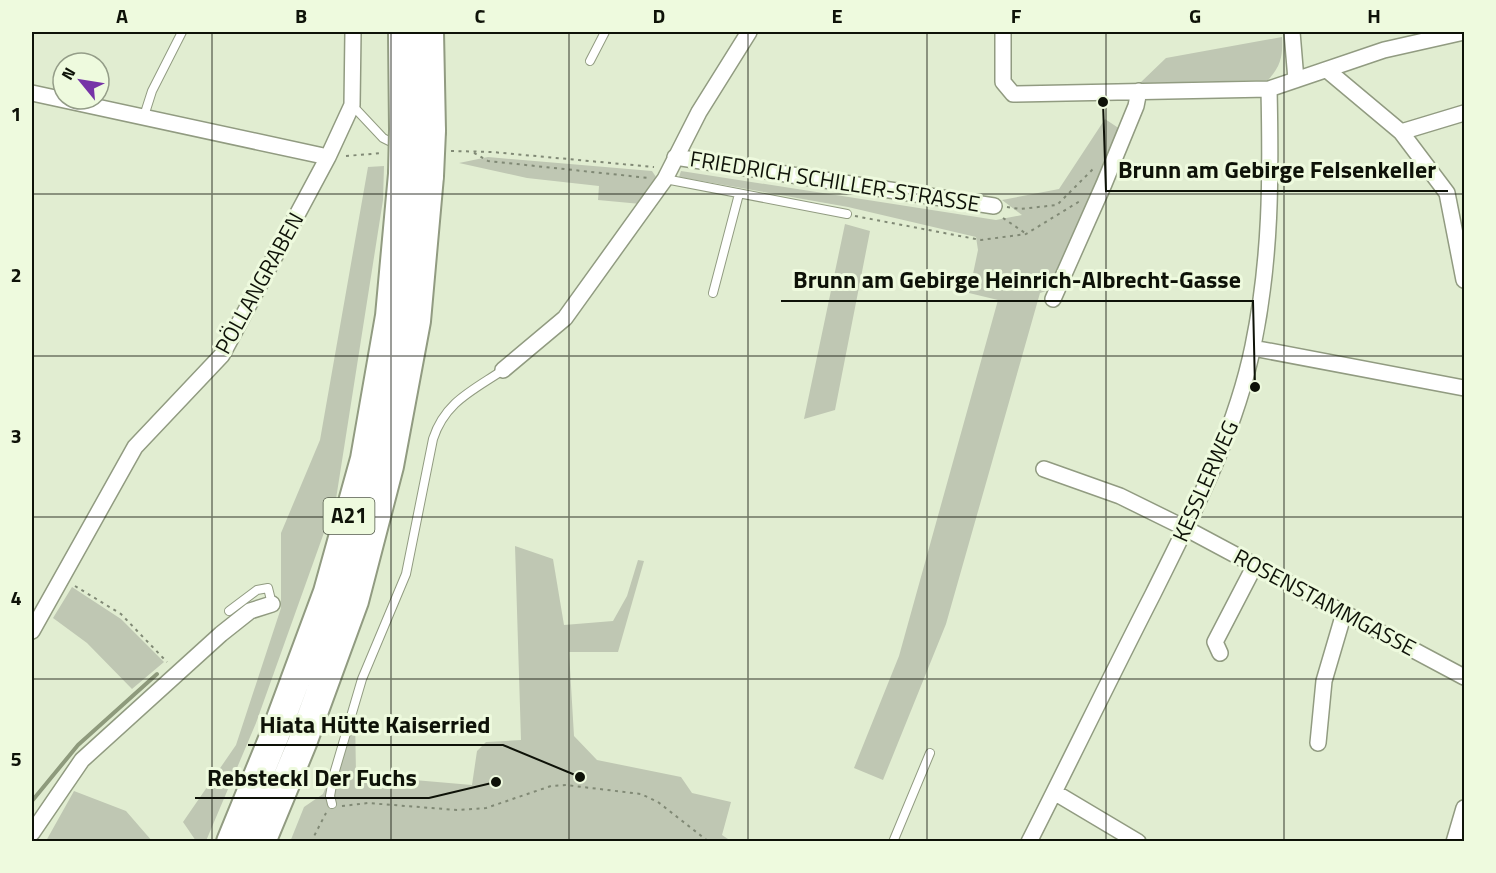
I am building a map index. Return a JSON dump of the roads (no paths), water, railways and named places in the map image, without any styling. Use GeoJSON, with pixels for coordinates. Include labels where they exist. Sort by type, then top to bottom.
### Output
{"type":"FeatureCollection","features":[{"type":"Feature","properties":{"kind":"highway","name":"A21"},"geometry":{"type":"LineString","coordinates":[[231,842],[276,732],[328,592],[365,459],[419,152],[403,32]]}},
{"type":"Feature","properties":{"kind":"highway","name":"A21"},"geometry":{"type":"LineString","coordinates":[[261,842],[302,743],[354,601],[389,466],[416,321],[419,152],[429,32]]}},
{"type":"Feature","properties":{"kind":"street","name":"PÖLLANGRABEN"},"geometry":{"type":"LineString","coordinates":[[32,631],[135,447],[222,355],[328,157],[352,105],[353,32]]}},
{"type":"Feature","properties":{"kind":"street"},"geometry":{"type":"LineString","coordinates":[[503,370],[565,318],[670,168],[699,112],[748,32]]}},
{"type":"Feature","properties":{"kind":"street"},"geometry":{"type":"LineString","coordinates":[[1003,32],[1003,82],[1013,94],[1269,89],[1384,50],[1464,32]]}},
{"type":"Feature","properties":{"kind":"street"},"geometry":{"type":"LineString","coordinates":[[1292,32],[1296,80]]}},
{"type":"Feature","properties":{"kind":"street"},"geometry":{"type":"LineString","coordinates":[[1327,70],[1401,132],[1447,193],[1464,277]]}},
{"type":"Feature","properties":{"kind":"street","name":"KESSLERWEG"},"geometry":{"type":"LineString","coordinates":[[1029,842],[1185,528],[1231,425],[1253,348],[1264,279],[1271,210],[1269,89]]}},
{"type":"Feature","properties":{"kind":"street"},"geometry":{"type":"LineString","coordinates":[[1053,299],[1136,106],[1138,91]]}},
{"type":"Feature","properties":{"kind":"street"},"geometry":{"type":"LineString","coordinates":[[32,93],[328,157]]}},
{"type":"Feature","properties":{"kind":"street"},"geometry":{"type":"LineString","coordinates":[[1401,132],[1464,113]]}},
{"type":"Feature","properties":{"kind":"street","name":"FRIEDRICH SCHILLER-STRASSE"},"geometry":{"type":"LineString","coordinates":[[670,168],[994,206]]}},
{"type":"Feature","properties":{"kind":"street"},"geometry":{"type":"LineString","coordinates":[[1253,348],[1464,388]]}},
{"type":"Feature","properties":{"kind":"street","name":"ROSENSTAMMGASSE"},"geometry":{"type":"LineString","coordinates":[[1044,469],[1120,496],[1185,528],[1464,677]]}},
{"type":"Feature","properties":{"kind":"street"},"geometry":{"type":"LineString","coordinates":[[1220,653],[1215,642],[1255,565]]}},
{"type":"Feature","properties":{"kind":"street"},"geometry":{"type":"LineString","coordinates":[[32,833],[82,760],[221,634],[250,611],[272,604]]}},
{"type":"Feature","properties":{"kind":"street"},"geometry":{"type":"LineString","coordinates":[[1318,743],[1324,681],[1344,613]]}},
{"type":"Feature","properties":{"kind":"street"},"geometry":{"type":"LineString","coordinates":[[1054,792],[1138,842]]}},
{"type":"Feature","properties":{"kind":"street"},"geometry":{"type":"LineString","coordinates":[[1454,842],[1464,808]]}},
{"type":"Feature","properties":{"kind":"lane"},"geometry":{"type":"LineString","coordinates":[[144,116],[152,91],[182,32]]}},
{"type":"Feature","properties":{"kind":"lane"},"geometry":{"type":"LineString","coordinates":[[590,61],[604,32]]}},
{"type":"Feature","properties":{"kind":"lane"},"geometry":{"type":"LineString","coordinates":[[352,105],[383,138],[419,152]]}},
{"type":"Feature","properties":{"kind":"lane"},"geometry":{"type":"LineString","coordinates":[[670,168],[739,194],[847,214]]}},
{"type":"Feature","properties":{"kind":"lane"},"geometry":{"type":"LineString","coordinates":[[713,293],[739,194]]}},
{"type":"Feature","properties":{"kind":"lane"},"geometry":{"type":"LineString","coordinates":[[332,804],[330,796],[334,774],[362,679],[406,574],[439,419],[452,404],[503,370]]}},
{"type":"Feature","properties":{"kind":"lane"},"geometry":{"type":"LineString","coordinates":[[229,611],[257,590],[268,588],[272,604]]}},
{"type":"Feature","properties":{"kind":"lane"},"geometry":{"type":"LineString","coordinates":[[893,842],[930,753]]}},
{"type":"Feature","properties":{"kind":"waterway"},"geometry":{"type":"LineString","coordinates":[[32,801],[78,745],[157,674]]}},
{"type":"Feature","properties":{"kind":"place","name":"Brunn am Gebirge Felsenkeller"},"geometry":{"type":"Point","coordinates":[1103,102]}},
{"type":"Feature","properties":{"kind":"place","name":"Brunn am Gebirge Heinrich-Albrecht-Gasse"},"geometry":{"type":"Point","coordinates":[1255,387]}},
{"type":"Feature","properties":{"kind":"place","name":"Hiata Hütte Kaiserried"},"geometry":{"type":"Point","coordinates":[580,777]}},
{"type":"Feature","properties":{"kind":"place","name":"Rebsteckl Der Fuchs"},"geometry":{"type":"Point","coordinates":[496,782]}}]}
